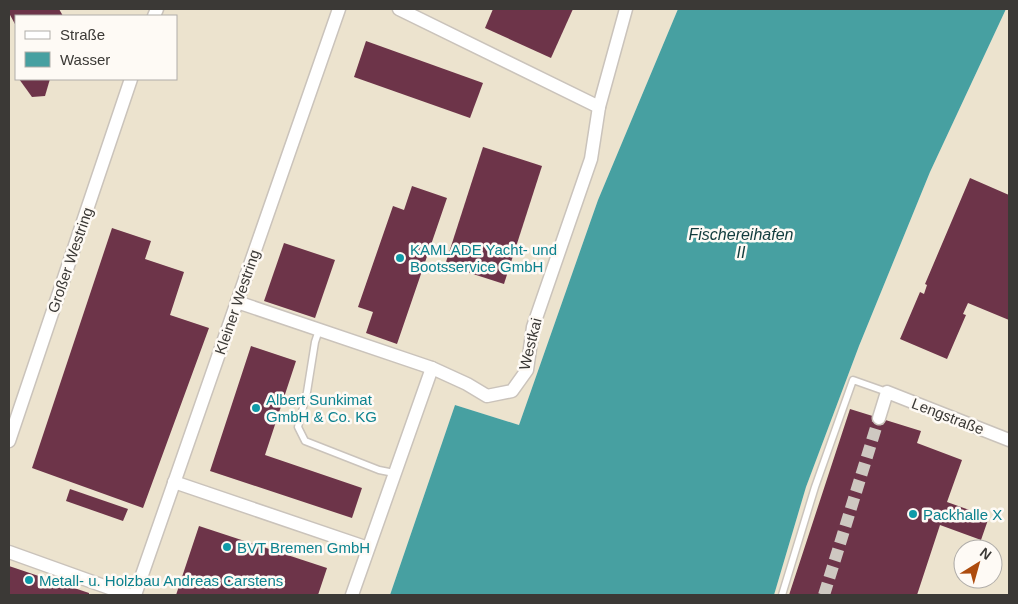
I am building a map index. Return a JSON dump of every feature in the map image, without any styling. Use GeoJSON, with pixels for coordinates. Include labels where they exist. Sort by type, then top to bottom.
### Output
{"type":"FeatureCollection","features":[{"type":"Feature","properties":{"kind":"street","name":"Kleiner Westring"},"geometry":{"type":"LineString","coordinates":[[135,595],[339,9]]}},
{"type":"Feature","properties":{"kind":"street"},"geometry":{"type":"LineString","coordinates":[[399,9],[599,107]]}},
{"type":"Feature","properties":{"kind":"street","name":"Westkai"},"geometry":{"type":"LineString","coordinates":[[237,302],[432,368],[468,384],[487,396],[512,391],[527,370],[533,327],[591,159],[599,107],[626,9]]}},
{"type":"Feature","properties":{"kind":"street","name":"Großer Westring"},"geometry":{"type":"LineString","coordinates":[[9,441],[130,80]]}},
{"type":"Feature","properties":{"kind":"street"},"geometry":{"type":"LineString","coordinates":[[352,595],[432,368]]}},
{"type":"Feature","properties":{"kind":"street"},"geometry":{"type":"LineString","coordinates":[[879,418],[888,392]]}},
{"type":"Feature","properties":{"kind":"street","name":"Lengstraße"},"geometry":{"type":"LineString","coordinates":[[888,392],[1009,440]]}},
{"type":"Feature","properties":{"kind":"street"},"geometry":{"type":"LineString","coordinates":[[174,482],[368,548]]}},
{"type":"Feature","properties":{"kind":"street"},"geometry":{"type":"LineString","coordinates":[[9,552],[129,595]]}},
{"type":"Feature","properties":{"kind":"lane"},"geometry":{"type":"LineString","coordinates":[[319,330],[298,427],[305,442],[394,474]]}},
{"type":"Feature","properties":{"kind":"lane"},"geometry":{"type":"LineString","coordinates":[[782,595],[815,487],[854,380],[888,392]]}},
{"type":"Feature","properties":{"kind":"shaded area"},"geometry":{"type":"Polygon","coordinates":[[[9,9],[678,9],[598,200],[519,425],[455,405],[390,595],[9,595],[9,9]]]}},
{"type":"Feature","properties":{"kind":"shaded area"},"geometry":{"type":"Polygon","coordinates":[[[1006,9],[1009,9],[1009,595],[774,595],[806,487],[859,346],[930,172],[1006,9]]]}},
{"type":"Feature","properties":{"kind":"water","name":"Fischereihafen II"},"geometry":{"type":"Polygon","coordinates":[[[678,9],[1006,9],[930,172],[859,346],[806,487],[774,595],[390,595],[455,405],[519,425],[598,200],[678,9]]]}},
{"type":"Feature","properties":{"kind":"building"},"geometry":{"type":"Polygon","coordinates":[[[9,9],[59,9],[62,15],[15,15],[15,24],[9,9]]]}},
{"type":"Feature","properties":{"kind":"building"},"geometry":{"type":"Polygon","coordinates":[[[493,9],[573,9],[551,58],[485,28],[493,9]]]}},
{"type":"Feature","properties":{"kind":"building"},"geometry":{"type":"Polygon","coordinates":[[[366,41],[483,83],[470,118],[354,77],[366,41]]]}},
{"type":"Feature","properties":{"kind":"building"},"geometry":{"type":"Polygon","coordinates":[[[20,80],[50,80],[45,96],[32,97],[20,80]]]}},
{"type":"Feature","properties":{"kind":"building"},"geometry":{"type":"Polygon","coordinates":[[[483,147],[542,166],[504,284],[445,265],[483,147]]]}},
{"type":"Feature","properties":{"kind":"building"},"geometry":{"type":"Polygon","coordinates":[[[970,178],[1009,195],[1009,320],[968,303],[963,314],[966,315],[947,359],[900,339],[920,292],[924,294],[927,285],[925,284],[970,178]]]}},
{"type":"Feature","properties":{"kind":"building","name":"KAMLADE Yacht- und Bootsservice GmbH"},"geometry":{"type":"Polygon","coordinates":[[[412,186],[447,198],[397,344],[366,333],[373,312],[358,307],[393,206],[404,210],[412,186]]]}},
{"type":"Feature","properties":{"kind":"building"},"geometry":{"type":"Polygon","coordinates":[[[112,228],[151,241],[145,259],[184,272],[170,315],[209,328],[143,508],[32,468],[112,228]]]}},
{"type":"Feature","properties":{"kind":"building"},"geometry":{"type":"Polygon","coordinates":[[[284,243],[335,260],[315,318],[264,301],[284,243]]]}},
{"type":"Feature","properties":{"kind":"building","name":"Albert Sunkimat GmbH & Co. KG"},"geometry":{"type":"Polygon","coordinates":[[[251,346],[296,361],[265,455],[362,488],[352,518],[210,471],[251,346]]]}},
{"type":"Feature","properties":{"kind":"building"},"geometry":{"type":"Polygon","coordinates":[[[850,409],[921,431],[917,443],[962,460],[947,502],[989,517],[981,539],[940,525],[917,595],[789,595],[850,409]]]}},
{"type":"Feature","properties":{"kind":"building"},"geometry":{"type":"Polygon","coordinates":[[[70,489],[128,509],[123,521],[66,501],[70,489]]]}},
{"type":"Feature","properties":{"kind":"building","name":"BVT Bremen GmbH"},"geometry":{"type":"Polygon","coordinates":[[[199,526],[327,568],[318,595],[176,595],[199,526]]]}},
{"type":"Feature","properties":{"kind":"building","name":"Metall- u. Holzbau Andreas Carstens"},"geometry":{"type":"Polygon","coordinates":[[[9,566],[89,593],[89,595],[9,595],[9,566]]]}},
{"type":"Feature","properties":{"kind":"tunnel"},"geometry":{"type":"LineString","coordinates":[[824,595],[879,418]]}},
{"type":"Feature","properties":{"kind":"place","name":"KAMLADE Yacht- und Bootsservice GmbH"},"geometry":{"type":"Point","coordinates":[400,258]}},
{"type":"Feature","properties":{"kind":"place","name":"Albert Sunkimat GmbH & Co. KG"},"geometry":{"type":"Point","coordinates":[256,408]}},
{"type":"Feature","properties":{"kind":"place","name":"Packhalle X"},"geometry":{"type":"Point","coordinates":[913,514]}},
{"type":"Feature","properties":{"kind":"place","name":"BVT Bremen GmbH"},"geometry":{"type":"Point","coordinates":[227,547]}},
{"type":"Feature","properties":{"kind":"place","name":"Metall- u. Holzbau Andreas Carstens"},"geometry":{"type":"Point","coordinates":[29,580]}}]}
